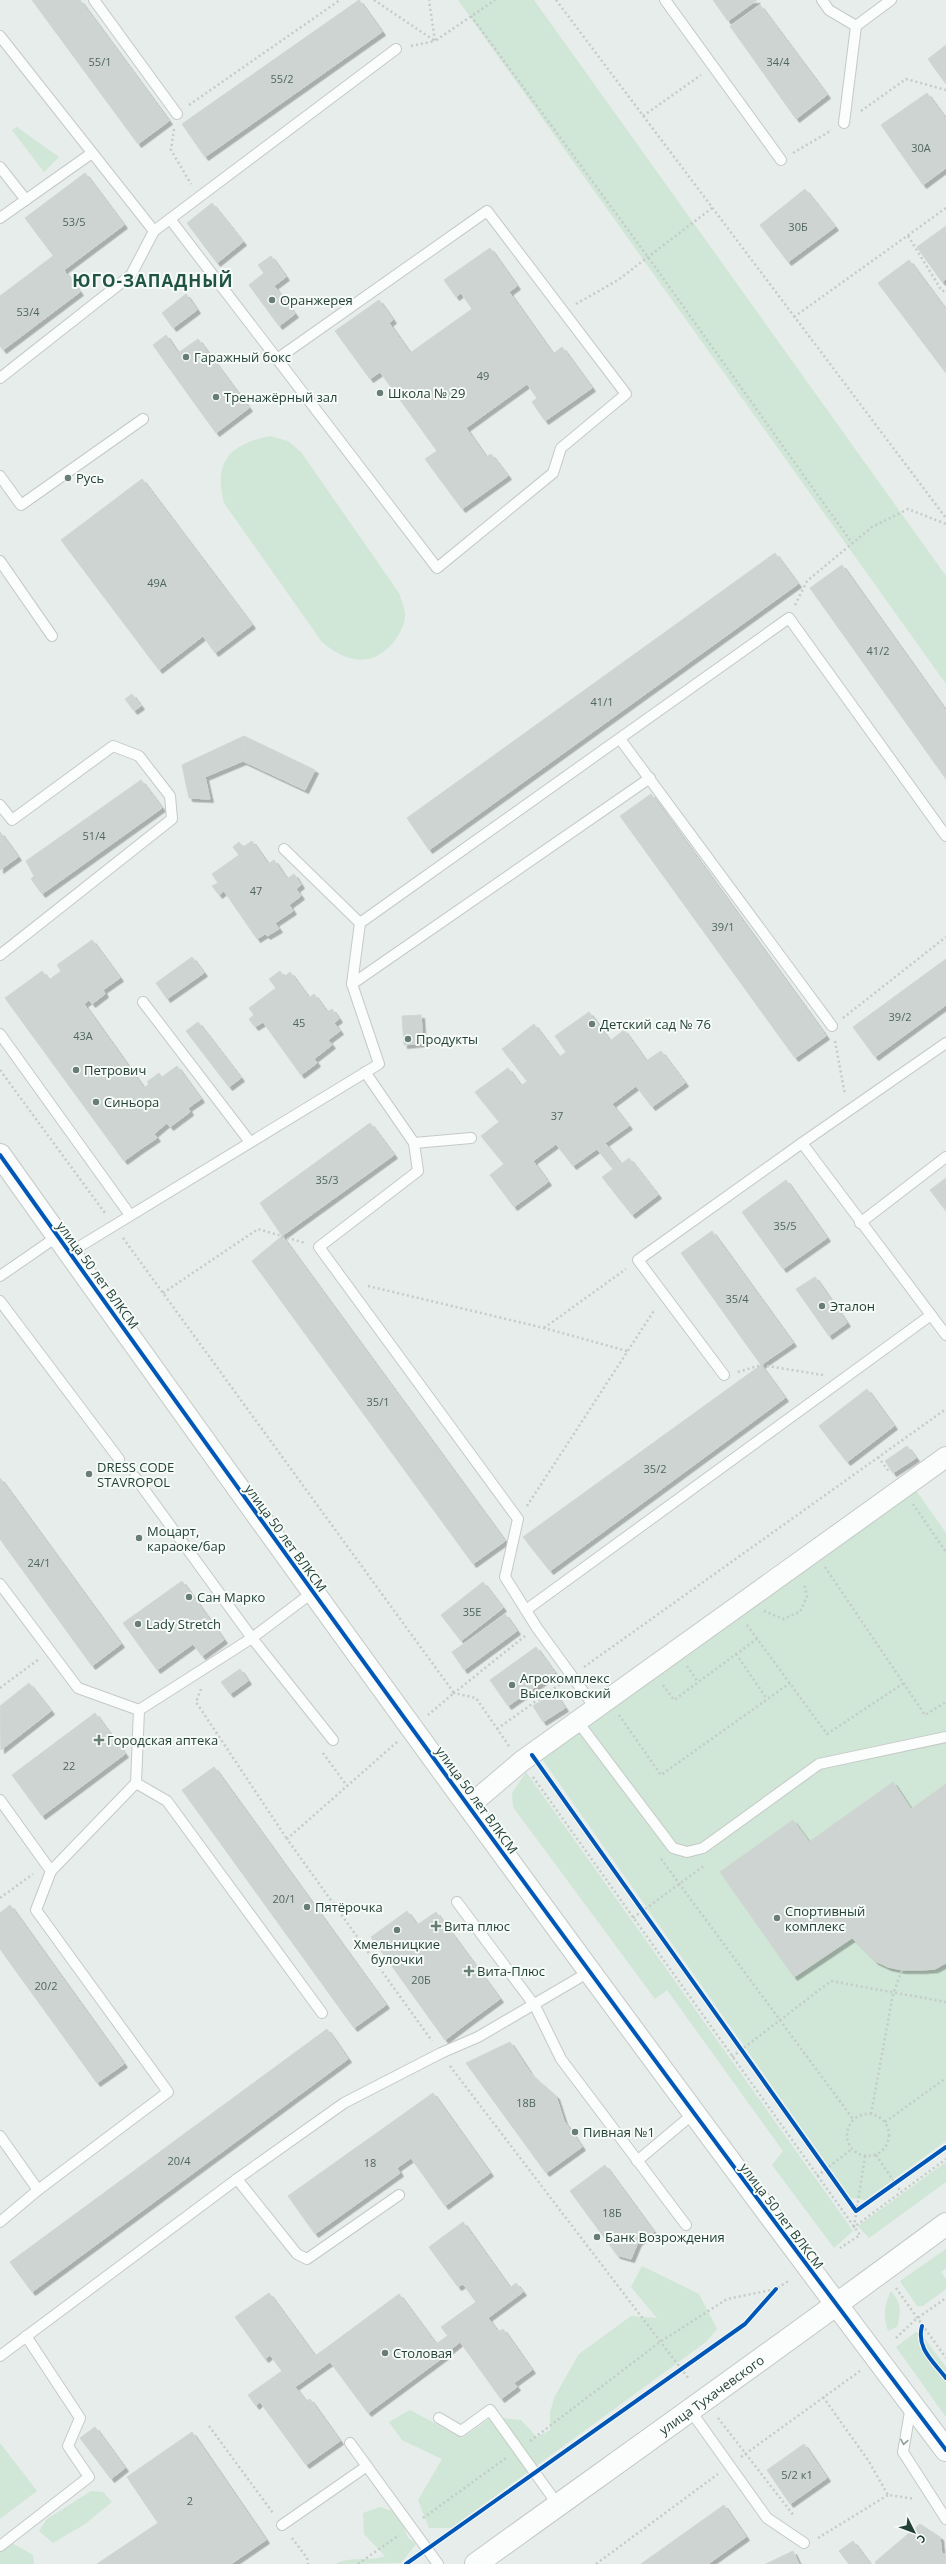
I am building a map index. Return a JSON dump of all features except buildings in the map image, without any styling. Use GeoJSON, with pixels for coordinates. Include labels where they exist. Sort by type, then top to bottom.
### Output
{"type":"FeatureCollection","features":[{"type":"Feature","properties":{"kind":"street","name":"улица 50 лет ВЛКСМ"},"geometry":{"type":"LineString","coordinates":[[0,1155],[313,1592],[412,1729],[470,1805],[589,1972],[693,2114],[946,2450]]}},
{"type":"Feature","properties":{"kind":"street"},"geometry":{"type":"LineString","coordinates":[[470,1805],[532,1762],[578,1722],[946,1457]]}},
{"type":"Feature","properties":{"kind":"street","name":"улица Тухачевского"},"geometry":{"type":"LineString","coordinates":[[476,2564],[946,2224]]}},
{"type":"Feature","properties":{"kind":"lane"},"geometry":{"type":"LineString","coordinates":[[94,0],[177,114]]}},
{"type":"Feature","properties":{"kind":"lane"},"geometry":{"type":"LineString","coordinates":[[665,0],[780,160]]}},
{"type":"Feature","properties":{"kind":"lane"},"geometry":{"type":"LineString","coordinates":[[822,0],[829,10],[856,26]]}},
{"type":"Feature","properties":{"kind":"lane"},"geometry":{"type":"LineString","coordinates":[[844,123],[856,26],[891,0]]}},
{"type":"Feature","properties":{"kind":"lane"},"geometry":{"type":"LineString","coordinates":[[0,36],[154,231]]}},
{"type":"Feature","properties":{"kind":"lane"},"geometry":{"type":"LineString","coordinates":[[0,378],[131,275],[154,231],[396,49]]}},
{"type":"Feature","properties":{"kind":"lane"},"geometry":{"type":"LineString","coordinates":[[0,218],[92,153]]}},
{"type":"Feature","properties":{"kind":"lane"},"geometry":{"type":"LineString","coordinates":[[0,167],[26,200]]}},
{"type":"Feature","properties":{"kind":"lane"},"geometry":{"type":"LineString","coordinates":[[170,219],[277,359],[437,568],[553,472],[561,448],[626,394],[487,211],[277,359]]}},
{"type":"Feature","properties":{"kind":"lane"},"geometry":{"type":"LineString","coordinates":[[0,476],[21,505],[143,419]]}},
{"type":"Feature","properties":{"kind":"lane"},"geometry":{"type":"LineString","coordinates":[[0,561],[52,636]]}},
{"type":"Feature","properties":{"kind":"lane"},"geometry":{"type":"LineString","coordinates":[[1,1275],[64,1245],[114,1226],[379,1064],[352,984],[360,923],[789,618],[946,836]]}},
{"type":"Feature","properties":{"kind":"lane"},"geometry":{"type":"LineString","coordinates":[[620,739],[832,1026]]}},
{"type":"Feature","properties":{"kind":"lane"},"geometry":{"type":"LineString","coordinates":[[0,805],[12,820],[113,746],[139,756],[170,796],[172,819],[0,955]]}},
{"type":"Feature","properties":{"kind":"lane"},"geometry":{"type":"LineString","coordinates":[[352,984],[650,778]]}},
{"type":"Feature","properties":{"kind":"lane"},"geometry":{"type":"LineString","coordinates":[[284,849],[360,923]]}},
{"type":"Feature","properties":{"kind":"lane"},"geometry":{"type":"LineString","coordinates":[[143,1002],[250,1142]]}},
{"type":"Feature","properties":{"kind":"lane"},"geometry":{"type":"LineString","coordinates":[[0,1034],[130,1215]]}},
{"type":"Feature","properties":{"kind":"lane"},"geometry":{"type":"LineString","coordinates":[[724,1375],[638,1260],[946,1043]]}},
{"type":"Feature","properties":{"kind":"lane"},"geometry":{"type":"LineString","coordinates":[[365,1072],[414,1143],[418,1171],[319,1248],[518,1520],[505,1577],[537,1628],[596,1709]]}},
{"type":"Feature","properties":{"kind":"lane"},"geometry":{"type":"LineString","coordinates":[[414,1143],[471,1138]]}},
{"type":"Feature","properties":{"kind":"lane"},"geometry":{"type":"LineString","coordinates":[[802,1143],[946,1335]]}},
{"type":"Feature","properties":{"kind":"lane"},"geometry":{"type":"LineString","coordinates":[[860,1222],[946,1157]]}},
{"type":"Feature","properties":{"kind":"lane"},"geometry":{"type":"LineString","coordinates":[[0,1301],[119,1459]]}},
{"type":"Feature","properties":{"kind":"lane"},"geometry":{"type":"LineString","coordinates":[[526,1610],[931,1315]]}},
{"type":"Feature","properties":{"kind":"lane"},"geometry":{"type":"LineString","coordinates":[[135,1477],[252,1638],[333,1740]]}},
{"type":"Feature","properties":{"kind":"lane"},"geometry":{"type":"LineString","coordinates":[[0,1584],[78,1688],[139,1710]]}},
{"type":"Feature","properties":{"kind":"lane"},"geometry":{"type":"LineString","coordinates":[[139,1710],[252,1638],[313,1592]]}},
{"type":"Feature","properties":{"kind":"lane"},"geometry":{"type":"LineString","coordinates":[[0,2222],[38,2190],[168,2092],[36,1910],[49,1868],[136,1782],[139,1710]]}},
{"type":"Feature","properties":{"kind":"lane"},"geometry":{"type":"LineString","coordinates":[[578,1722],[673,1848],[687,1852],[703,1848],[819,1764],[946,1737]]}},
{"type":"Feature","properties":{"kind":"lane"},"geometry":{"type":"LineString","coordinates":[[136,1782],[167,1801],[322,2014]]}},
{"type":"Feature","properties":{"kind":"lane"},"geometry":{"type":"LineString","coordinates":[[0,1800],[49,1868]]}},
{"type":"Feature","properties":{"kind":"lane"},"geometry":{"type":"LineString","coordinates":[[457,1902],[535,2006],[561,2059],[686,2225]]}},
{"type":"Feature","properties":{"kind":"lane"},"geometry":{"type":"LineString","coordinates":[[0,2356],[237,2179],[344,2103],[441,2053],[478,2037],[535,2006],[589,1972]]}},
{"type":"Feature","properties":{"kind":"lane"},"geometry":{"type":"LineString","coordinates":[[637,2161],[693,2114]]}},
{"type":"Feature","properties":{"kind":"lane"},"geometry":{"type":"LineString","coordinates":[[0,2136],[38,2190]]}},
{"type":"Feature","properties":{"kind":"lane"},"geometry":{"type":"LineString","coordinates":[[237,2179],[297,2254],[307,2259],[399,2195]]}},
{"type":"Feature","properties":{"kind":"lane"},"geometry":{"type":"LineString","coordinates":[[0,2546],[89,2477],[68,2446],[80,2418],[26,2336]]}},
{"type":"Feature","properties":{"kind":"lane"},"geometry":{"type":"LineString","coordinates":[[911,2404],[902,2452],[946,2519]]}},
{"type":"Feature","properties":{"kind":"lane"},"geometry":{"type":"LineString","coordinates":[[439,2418],[461,2431],[490,2410],[558,2505]]}},
{"type":"Feature","properties":{"kind":"lane"},"geometry":{"type":"LineString","coordinates":[[690,2410],[767,2518],[804,2543]]}},
{"type":"Feature","properties":{"kind":"lane"},"geometry":{"type":"LineString","coordinates":[[350,2443],[438,2564]]}},
{"type":"Feature","properties":{"kind":"lane"},"geometry":{"type":"LineString","coordinates":[[282,2525],[367,2466]]}},
{"type":"Feature","properties":{"kind":"path"},"geometry":{"type":"LineString","coordinates":[[200,197],[171,150],[177,114],[340,0]]}},
{"type":"Feature","properties":{"kind":"path"},"geometry":{"type":"LineString","coordinates":[[374,0],[435,41]]}},
{"type":"Feature","properties":{"kind":"path"},"geometry":{"type":"LineString","coordinates":[[429,0],[435,41]]}},
{"type":"Feature","properties":{"kind":"path"},"geometry":{"type":"LineString","coordinates":[[396,49],[435,41],[495,0]]}},
{"type":"Feature","properties":{"kind":"path"},"geometry":{"type":"LineString","coordinates":[[556,0],[946,518]]}},
{"type":"Feature","properties":{"kind":"path"},"geometry":{"type":"LineString","coordinates":[[471,16],[648,257],[852,543]]}},
{"type":"Feature","properties":{"kind":"path"},"geometry":{"type":"LineString","coordinates":[[643,116],[713,66]]}},
{"type":"Feature","properties":{"kind":"path"},"geometry":{"type":"LineString","coordinates":[[780,160],[844,123],[906,79],[946,90]]}},
{"type":"Feature","properties":{"kind":"path"},"geometry":{"type":"LineString","coordinates":[[563,311],[618,280],[712,208]]}},
{"type":"Feature","properties":{"kind":"path"},"geometry":{"type":"LineString","coordinates":[[794,317],[946,208]]}},
{"type":"Feature","properties":{"kind":"path"},"geometry":{"type":"LineString","coordinates":[[908,236],[942,291],[946,291]]}},
{"type":"Feature","properties":{"kind":"path"},"geometry":{"type":"LineString","coordinates":[[789,618],[807,581],[872,527],[908,509],[946,524]]}},
{"type":"Feature","properties":{"kind":"path"},"geometry":{"type":"LineString","coordinates":[[849,1111],[832,1026],[946,937]]}},
{"type":"Feature","properties":{"kind":"path"},"geometry":{"type":"LineString","coordinates":[[0,1070],[454,1693],[476,1698],[497,1729],[532,1762],[533,1778],[860,2235],[840,2248]]}},
{"type":"Feature","properties":{"kind":"path"},"geometry":{"type":"LineString","coordinates":[[163,1293],[258,1229],[319,1248]]}},
{"type":"Feature","properties":{"kind":"path"},"geometry":{"type":"LineString","coordinates":[[544,1328],[638,1260]]}},
{"type":"Feature","properties":{"kind":"path"},"geometry":{"type":"LineString","coordinates":[[343,1280],[544,1328],[627,1351]]}},
{"type":"Feature","properties":{"kind":"path"},"geometry":{"type":"LineString","coordinates":[[518,1520],[664,1295]]}},
{"type":"Feature","properties":{"kind":"path"},"geometry":{"type":"LineString","coordinates":[[724,1375],[761,1365],[845,1378]]}},
{"type":"Feature","properties":{"kind":"path"},"geometry":{"type":"LineString","coordinates":[[497,1729],[946,1409]]}},
{"type":"Feature","properties":{"kind":"path"},"geometry":{"type":"LineString","coordinates":[[911,1502],[946,1552]]}},
{"type":"Feature","properties":{"kind":"path"},"geometry":{"type":"LineString","coordinates":[[824,1566],[925,1716],[946,1702]]}},
{"type":"Feature","properties":{"kind":"path"},"geometry":{"type":"LineString","coordinates":[[763,1610],[767,1614],[783,1619],[800,1612],[806,1604],[807,1596],[803,1581]]}},
{"type":"Feature","properties":{"kind":"path"},"geometry":{"type":"LineString","coordinates":[[746,1622],[827,1734],[904,1683]]}},
{"type":"Feature","properties":{"kind":"path"},"geometry":{"type":"LineString","coordinates":[[287,1839],[454,1693],[537,1628]]}},
{"type":"Feature","properties":{"kind":"path"},"geometry":{"type":"LineString","coordinates":[[662,1683],[674,1700],[758,1638]]}},
{"type":"Feature","properties":{"kind":"path"},"geometry":{"type":"LineString","coordinates":[[0,1688],[50,1650]]}},
{"type":"Feature","properties":{"kind":"path"},"geometry":{"type":"LineString","coordinates":[[736,1654],[767,1699]]}},
{"type":"Feature","properties":{"kind":"path"},"geometry":{"type":"LineString","coordinates":[[210,1665],[196,1702],[287,1839],[441,2053],[689,2380]]}},
{"type":"Feature","properties":{"kind":"path"},"geometry":{"type":"LineString","coordinates":[[686,1666],[698,1682]]}},
{"type":"Feature","properties":{"kind":"path"},"geometry":{"type":"LineString","coordinates":[[619,1715],[661,1775],[790,1683]]}},
{"type":"Feature","properties":{"kind":"path"},"geometry":{"type":"LineString","coordinates":[[532,1762],[533,1778]]}},
{"type":"Feature","properties":{"kind":"path"},"geometry":{"type":"LineString","coordinates":[[660,1858],[853,2119]]}},
{"type":"Feature","properties":{"kind":"path"},"geometry":{"type":"LineString","coordinates":[[633,1918],[706,1864]]}},
{"type":"Feature","properties":{"kind":"path"},"geometry":{"type":"LineString","coordinates":[[0,1898],[49,1868]]}},
{"type":"Feature","properties":{"kind":"path"},"geometry":{"type":"LineString","coordinates":[[638,1905],[647,1918]]}},
{"type":"Feature","properties":{"kind":"path"},"geometry":{"type":"LineString","coordinates":[[871,2114],[893,1994],[902,1970]]}},
{"type":"Feature","properties":{"kind":"path"},"geometry":{"type":"LineString","coordinates":[[732,2057],[831,1981],[893,1994],[946,2002]]}},
{"type":"Feature","properties":{"kind":"path"},"geometry":{"type":"LineString","coordinates":[[737,2043],[746,2056]]}},
{"type":"Feature","properties":{"kind":"path"},"geometry":{"type":"LineString","coordinates":[[885,2122],[946,2078]]}},
{"type":"Feature","properties":{"kind":"path"},"geometry":{"type":"LineString","coordinates":[[862,2114],[871,2114],[885,2122],[889,2130],[889,2140],[884,2149],[876,2155],[865,2156],[852,2149],[847,2139],[847,2128],[853,2119],[862,2114]]}},
{"type":"Feature","properties":{"kind":"path"},"geometry":{"type":"LineString","coordinates":[[818,2176],[852,2149]]}},
{"type":"Feature","properties":{"kind":"path"},"geometry":{"type":"LineString","coordinates":[[876,2155],[901,2192]]}},
{"type":"Feature","properties":{"kind":"path"},"geometry":{"type":"LineString","coordinates":[[854,2227],[865,2156]]}},
{"type":"Feature","properties":{"kind":"path"},"geometry":{"type":"LineString","coordinates":[[854,2227],[946,2160]]}},
{"type":"Feature","properties":{"kind":"path"},"geometry":{"type":"LineString","coordinates":[[823,2164],[831,2175]]}},
{"type":"Feature","properties":{"kind":"path"},"geometry":{"type":"LineString","coordinates":[[890,2188],[902,2179]]}},
{"type":"Feature","properties":{"kind":"path"},"geometry":{"type":"LineString","coordinates":[[852,2205],[856,2211]]}},
{"type":"Feature","properties":{"kind":"path"},"geometry":{"type":"LineString","coordinates":[[856,2211],[862,2208]]}},
{"type":"Feature","properties":{"kind":"path"},"geometry":{"type":"LineString","coordinates":[[771,2295],[776,2289],[790,2280]]}},
{"type":"Feature","properties":{"kind":"path"},"geometry":{"type":"LineString","coordinates":[[896,2288],[916,2319],[946,2358]]}},
{"type":"Feature","properties":{"kind":"path"},"geometry":{"type":"LineString","coordinates":[[358,2564],[519,2449],[660,2342],[727,2299],[776,2289]]}},
{"type":"Feature","properties":{"kind":"path"},"geometry":{"type":"LineString","coordinates":[[896,2338],[916,2319],[946,2298]]}},
{"type":"Feature","properties":{"kind":"path"},"geometry":{"type":"LineString","coordinates":[[920,2332],[922,2326]]}},
{"type":"Feature","properties":{"kind":"path"},"geometry":{"type":"LineString","coordinates":[[674,2374],[687,2365]]}},
{"type":"Feature","properties":{"kind":"path"},"geometry":{"type":"LineString","coordinates":[[823,2397],[868,2460],[888,2495]]}},
{"type":"Feature","properties":{"kind":"path"},"geometry":{"type":"LineString","coordinates":[[718,2418],[799,2522]]}},
{"type":"Feature","properties":{"kind":"path"},"geometry":{"type":"LineString","coordinates":[[209,2426],[306,2558],[308,2564]]}},
{"type":"Feature","properties":{"kind":"path"},"geometry":{"type":"LineString","coordinates":[[814,2541],[888,2495],[920,2500]]}},
{"type":"Feature","properties":{"kind":"green space"},"geometry":{"type":"Polygon","coordinates":[[[458,0],[534,0],[946,576],[946,684],[458,0]]]}},
{"type":"Feature","properties":{"kind":"green space"},"geometry":{"type":"Polygon","coordinates":[[[17,127],[59,157],[44,172],[12,130],[17,127]]]}},
{"type":"Feature","properties":{"kind":"green space"},"geometry":{"type":"Polygon","coordinates":[[[270,436],[288,441],[301,452],[399,593],[405,613],[404,624],[396,639],[379,655],[360,660],[351,658],[341,655],[322,642],[224,503],[221,489],[221,476],[223,466],[228,457],[244,444],[256,439],[270,436]]]}},
{"type":"Feature","properties":{"kind":"green space"},"geometry":{"type":"Polygon","coordinates":[[[915,1489],[946,1533],[946,2141],[865,2200],[851,2198],[540,1756],[915,1489]]]}},
{"type":"Feature","properties":{"kind":"green space"},"geometry":{"type":"Polygon","coordinates":[[[526,1772],[853,2231],[834,2248],[772,2165],[783,2151],[667,1990],[655,1999],[513,1807],[512,1793],[526,1772]]]}},
{"type":"Feature","properties":{"kind":"green space"},"geometry":{"type":"Polygon","coordinates":[[[946,2162],[946,2182],[869,2238],[858,2226],[946,2162]]]}},
{"type":"Feature","properties":{"kind":"green space"},"geometry":{"type":"Polygon","coordinates":[[[946,2249],[946,2268],[941,2272],[946,2279],[946,2289],[923,2306],[917,2306],[900,2281],[946,2249]]]}},
{"type":"Feature","properties":{"kind":"green space"},"geometry":{"type":"Polygon","coordinates":[[[642,2266],[699,2294],[717,2329],[706,2342],[451,2528],[429,2528],[418,2500],[442,2459],[402,2440],[389,2422],[410,2410],[462,2438],[492,2417],[521,2420],[537,2437],[550,2430],[550,2412],[555,2396],[579,2354],[631,2316],[657,2318],[631,2287],[642,2266]]]}},
{"type":"Feature","properties":{"kind":"green space"},"geometry":{"type":"Polygon","coordinates":[[[891,2291],[899,2304],[900,2312],[897,2327],[888,2331],[885,2321],[885,2311],[891,2291]]]}},
{"type":"Feature","properties":{"kind":"green space"},"geometry":{"type":"Polygon","coordinates":[[[916,2332],[921,2334],[946,2367],[946,2417],[896,2347],[916,2332]]]}},
{"type":"Feature","properties":{"kind":"green space"},"geometry":{"type":"Polygon","coordinates":[[[0,2443],[37,2491],[0,2519],[0,2443]]]}},
{"type":"Feature","properties":{"kind":"green space"},"geometry":{"type":"Polygon","coordinates":[[[91,2491],[103,2492],[112,2502],[85,2524],[53,2543],[39,2531],[47,2519],[91,2491]]]}},
{"type":"Feature","properties":{"kind":"green space"},"geometry":{"type":"Polygon","coordinates":[[[380,2507],[398,2513],[408,2538],[416,2544],[401,2563],[336,2564],[346,2560],[373,2559],[385,2556],[364,2534],[363,2513],[380,2507]]]}},
{"type":"Feature","properties":{"kind":"green space"},"geometry":{"type":"Polygon","coordinates":[[[10,2542],[33,2555],[34,2564],[0,2564],[0,2550],[10,2542]]]}},
{"type":"Feature","properties":{"kind":"cycle path"},"geometry":{"type":"LineString","coordinates":[[0,1155],[468,1806],[706,2129],[946,2450]]}},
{"type":"Feature","properties":{"kind":"cycle path"},"geometry":{"type":"LineString","coordinates":[[532,1755],[856,2211],[946,2147]]}},
{"type":"Feature","properties":{"kind":"cycle path"},"geometry":{"type":"LineString","coordinates":[[406,2564],[745,2324],[776,2289]]}},
{"type":"Feature","properties":{"kind":"cycle path"},"geometry":{"type":"LineString","coordinates":[[922,2326],[921,2341],[924,2348],[931,2360],[946,2378]]}},
{"type":"Feature","properties":{"kind":"place","name":"Оранжерея"},"geometry":{"type":"Point","coordinates":[272,300]}},
{"type":"Feature","properties":{"kind":"place","name":"Гаражный бокс"},"geometry":{"type":"Point","coordinates":[186,357]}},
{"type":"Feature","properties":{"kind":"place","name":"Школа № 29"},"geometry":{"type":"Point","coordinates":[380,393]}},
{"type":"Feature","properties":{"kind":"place","name":"Тренажёрный зал"},"geometry":{"type":"Point","coordinates":[216,397]}},
{"type":"Feature","properties":{"kind":"place","name":"Русь"},"geometry":{"type":"Point","coordinates":[68,478]}},
{"type":"Feature","properties":{"kind":"place","name":"Детский сад № 76"},"geometry":{"type":"Point","coordinates":[592,1024]}},
{"type":"Feature","properties":{"kind":"place","name":"Продукты"},"geometry":{"type":"Point","coordinates":[408,1039]}},
{"type":"Feature","properties":{"kind":"place","name":"Петрович"},"geometry":{"type":"Point","coordinates":[76,1070]}},
{"type":"Feature","properties":{"kind":"place","name":"Синьора"},"geometry":{"type":"Point","coordinates":[96,1102]}},
{"type":"Feature","properties":{"kind":"place","name":"Эталон"},"geometry":{"type":"Point","coordinates":[822,1306]}},
{"type":"Feature","properties":{"kind":"place","name":"DRESS CODE STAVROPOL"},"geometry":{"type":"Point","coordinates":[89,1474]}},
{"type":"Feature","properties":{"kind":"place","name":"Моцарт, караоке/бар"},"geometry":{"type":"Point","coordinates":[139,1538]}},
{"type":"Feature","properties":{"kind":"place","name":"Сан Марко"},"geometry":{"type":"Point","coordinates":[189,1597]}},
{"type":"Feature","properties":{"kind":"place","name":"Lady Stretch"},"geometry":{"type":"Point","coordinates":[138,1624]}},
{"type":"Feature","properties":{"kind":"place","name":"Агрокомплекс Выселковский"},"geometry":{"type":"Point","coordinates":[512,1685]}},
{"type":"Feature","properties":{"kind":"place","name":"Городская аптека"},"geometry":{"type":"Point","coordinates":[99,1740]}},
{"type":"Feature","properties":{"kind":"place","name":"Пятёрочка"},"geometry":{"type":"Point","coordinates":[307,1907]}},
{"type":"Feature","properties":{"kind":"place","name":"Спортивный комплекс"},"geometry":{"type":"Point","coordinates":[777,1918]}},
{"type":"Feature","properties":{"kind":"place","name":"Вита плюс"},"geometry":{"type":"Point","coordinates":[436,1926]}},
{"type":"Feature","properties":{"kind":"place","name":"Хмельницкие булочки"},"geometry":{"type":"Point","coordinates":[397,1930]}},
{"type":"Feature","properties":{"kind":"place","name":"Вита-Плюс"},"geometry":{"type":"Point","coordinates":[469,1971]}},
{"type":"Feature","properties":{"kind":"place","name":"Пивная №1"},"geometry":{"type":"Point","coordinates":[575,2132]}},
{"type":"Feature","properties":{"kind":"place","name":"Банк Возрождения"},"geometry":{"type":"Point","coordinates":[597,2237]}},
{"type":"Feature","properties":{"kind":"place","name":"Столовая"},"geometry":{"type":"Point","coordinates":[385,2353]}},
{"type":"Feature","properties":{"kind":"district","name":"ЮГО-ЗАПАДНЫЙ"},"geometry":{"type":"Point","coordinates":[153,280]}}]}
